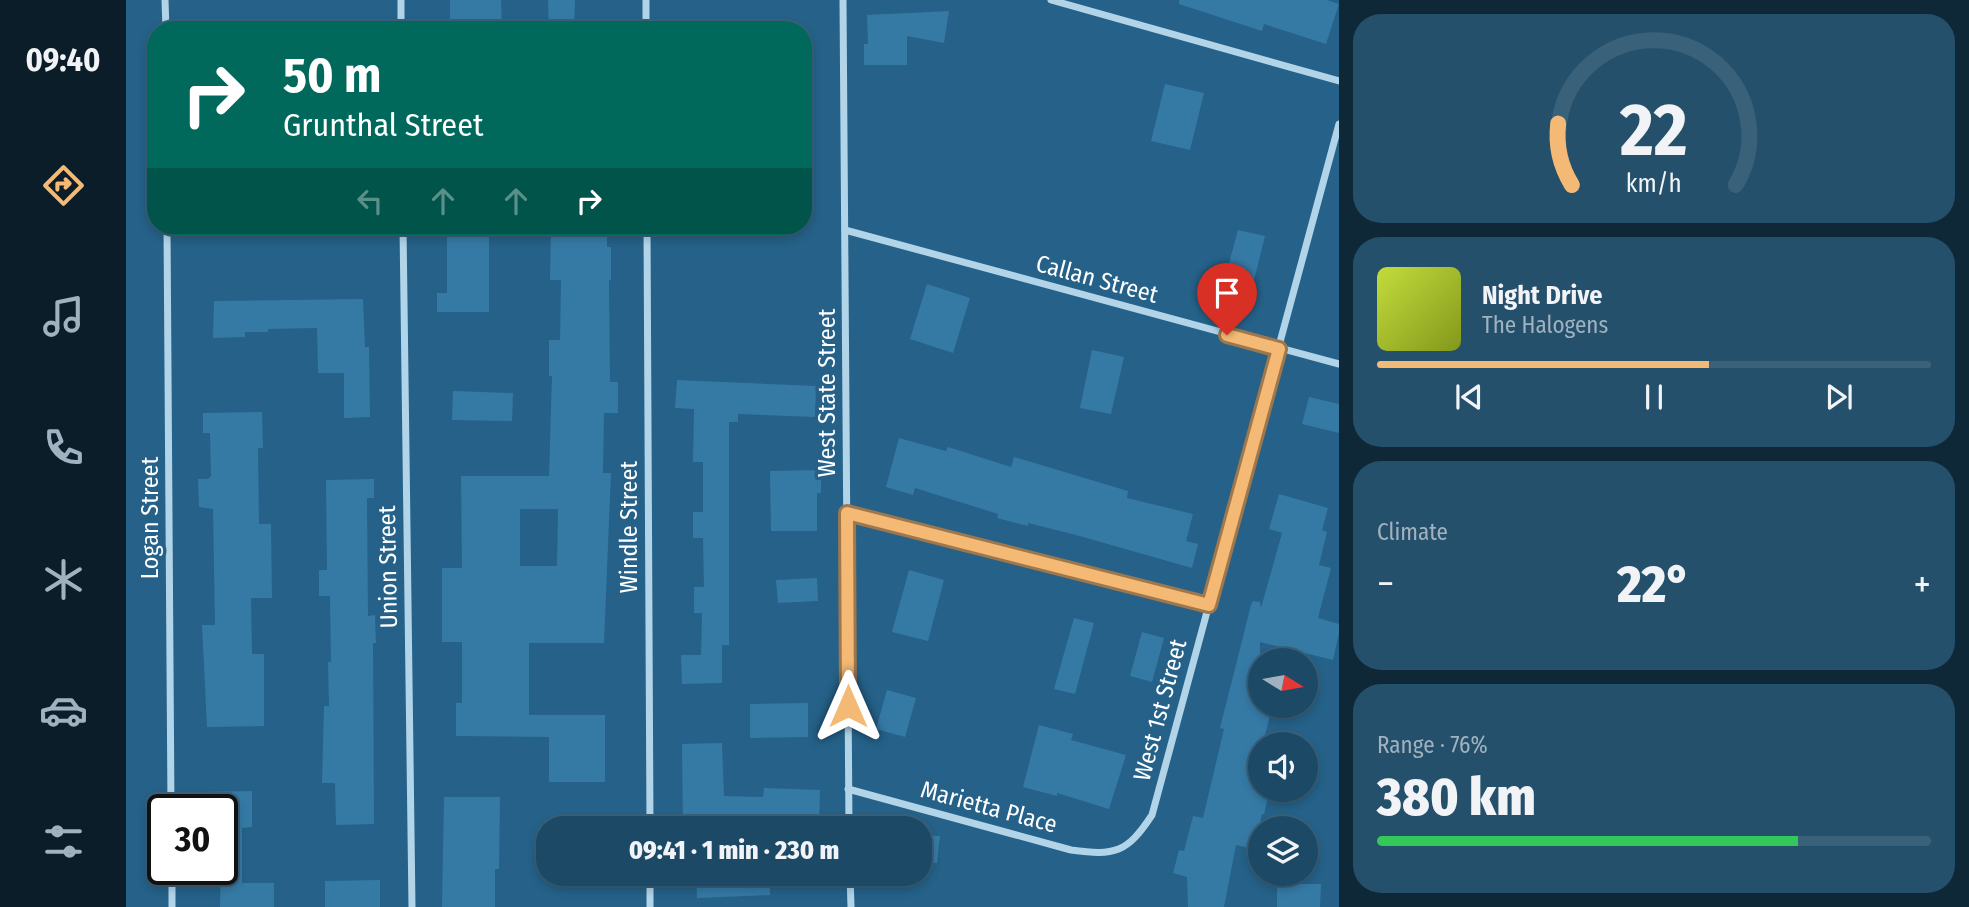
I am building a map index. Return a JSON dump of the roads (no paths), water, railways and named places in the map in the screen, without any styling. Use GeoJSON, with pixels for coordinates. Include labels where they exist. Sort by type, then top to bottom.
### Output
{"type":"FeatureCollection","features":[{"type":"Feature","properties":{"kind":"street"},"geometry":{"type":"LineString","coordinates":[[166,0],[166,21]]}},
{"type":"Feature","properties":{"kind":"street"},"geometry":{"type":"LineString","coordinates":[[401,0],[401,21]]}},
{"type":"Feature","properties":{"kind":"street"},"geometry":{"type":"LineString","coordinates":[[646,0],[646,21]]}},
{"type":"Feature","properties":{"kind":"street","name":"West State Street"},"geometry":{"type":"LineString","coordinates":[[843,0],[849,816]]}},
{"type":"Feature","properties":{"kind":"street"},"geometry":{"type":"LineString","coordinates":[[1051,0],[1339,81]]}},
{"type":"Feature","properties":{"kind":"street","name":"West 1st Street"},"geometry":{"type":"LineString","coordinates":[[1120,850],[1138,835],[1152,815],[1339,124]]}},
{"type":"Feature","properties":{"kind":"street","name":"Callan Street"},"geometry":{"type":"LineString","coordinates":[[845,230],[1339,364]]}},
{"type":"Feature","properties":{"kind":"street","name":"Logan Street"},"geometry":{"type":"LineString","coordinates":[[167,235],[171,794]]}},
{"type":"Feature","properties":{"kind":"street","name":"Union Street"},"geometry":{"type":"LineString","coordinates":[[403,235],[412,907]]}},
{"type":"Feature","properties":{"kind":"street","name":"Windle Street"},"geometry":{"type":"LineString","coordinates":[[647,235],[650,816]]}},
{"type":"Feature","properties":{"kind":"street"},"geometry":{"type":"LineString","coordinates":[[847,513],[1209,605]]}},
{"type":"Feature","properties":{"kind":"street","name":"Marietta Place"},"geometry":{"type":"LineString","coordinates":[[848,789],[1071,850],[1097,853],[1120,850]]}},
{"type":"Feature","properties":{"kind":"street"},"geometry":{"type":"LineString","coordinates":[[172,885],[172,907]]}},
{"type":"Feature","properties":{"kind":"street"},"geometry":{"type":"LineString","coordinates":[[650,886],[650,907]]}},
{"type":"Feature","properties":{"kind":"street"},"geometry":{"type":"LineString","coordinates":[[850,886],[851,907]]}}]}
